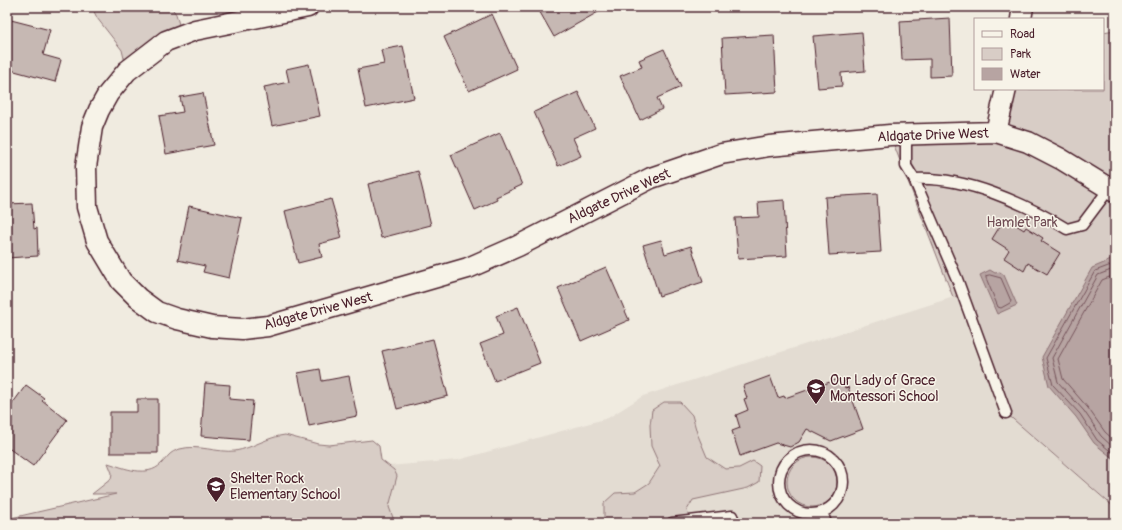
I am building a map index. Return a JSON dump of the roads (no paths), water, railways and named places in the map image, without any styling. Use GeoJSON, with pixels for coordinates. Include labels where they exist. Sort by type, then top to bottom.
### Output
{"type":"FeatureCollection","features":[{"type":"Feature","properties":{"kind":"street","name":"Aldgate Drive West"},"geometry":{"type":"LineString","coordinates":[[303,7],[195,30],[166,41],[127,71],[108,94],[98,110],[92,127],[86,167],[87,206],[97,241],[121,281],[133,293],[157,312],[177,319],[212,327],[242,329],[268,326],[468,268],[518,246],[651,178],[721,154],[769,146],[906,135],[996,132],[1028,142],[1061,159],[1112,190]]}},
{"type":"Feature","properties":{"kind":"street"},"geometry":{"type":"LineString","coordinates":[[1021,18],[1023,7]]}},
{"type":"Feature","properties":{"kind":"street"},"geometry":{"type":"LineString","coordinates":[[996,132],[1006,90]]}},
{"type":"Feature","properties":{"kind":"lane"},"geometry":{"type":"LineString","coordinates":[[906,135],[906,166],[914,179],[957,279],[1006,413]]}},
{"type":"Feature","properties":{"kind":"lane"},"geometry":{"type":"LineString","coordinates":[[914,179],[931,178],[970,186],[1014,202],[1067,229],[1082,225],[1112,190]]}},
{"type":"Feature","properties":{"kind":"lane"},"geometry":{"type":"LineString","coordinates":[[812,450],[823,452],[832,457],[839,466],[843,476],[839,498],[822,512],[812,514],[793,508],[786,501],[781,492],[779,482],[783,467],[793,455],[802,451],[812,450]]}},
{"type":"Feature","properties":{"kind":"lane"},"geometry":{"type":"LineString","coordinates":[[822,512],[826,523]]}},
{"type":"Feature","properties":{"kind":"lane"},"geometry":{"type":"LineString","coordinates":[[672,523],[732,516],[735,523]]}},
{"type":"Feature","properties":{"kind":"water"},"geometry":{"type":"Polygon","coordinates":[[[1111,260],[1115,262],[1115,460],[1094,443],[1076,417],[1049,386],[1042,357],[1092,268],[1111,260]]]}},
{"type":"Feature","properties":{"kind":"water"},"geometry":{"type":"Polygon","coordinates":[[[990,270],[995,273],[1000,272],[1004,275],[1017,305],[997,314],[980,275],[990,270]]]}},
{"type":"Feature","properties":{"kind":"place","name":"Our Lady of Grace Montessori School"},"geometry":{"type":"Point","coordinates":[816,405]}},
{"type":"Feature","properties":{"kind":"place","name":"Shelter Rock Elementary School"},"geometry":{"type":"Point","coordinates":[216,503]}},
{"type":"Feature","properties":{"kind":"park label","name":"Hamlet Park"},"geometry":{"type":"Point","coordinates":[1022,222]}}]}
